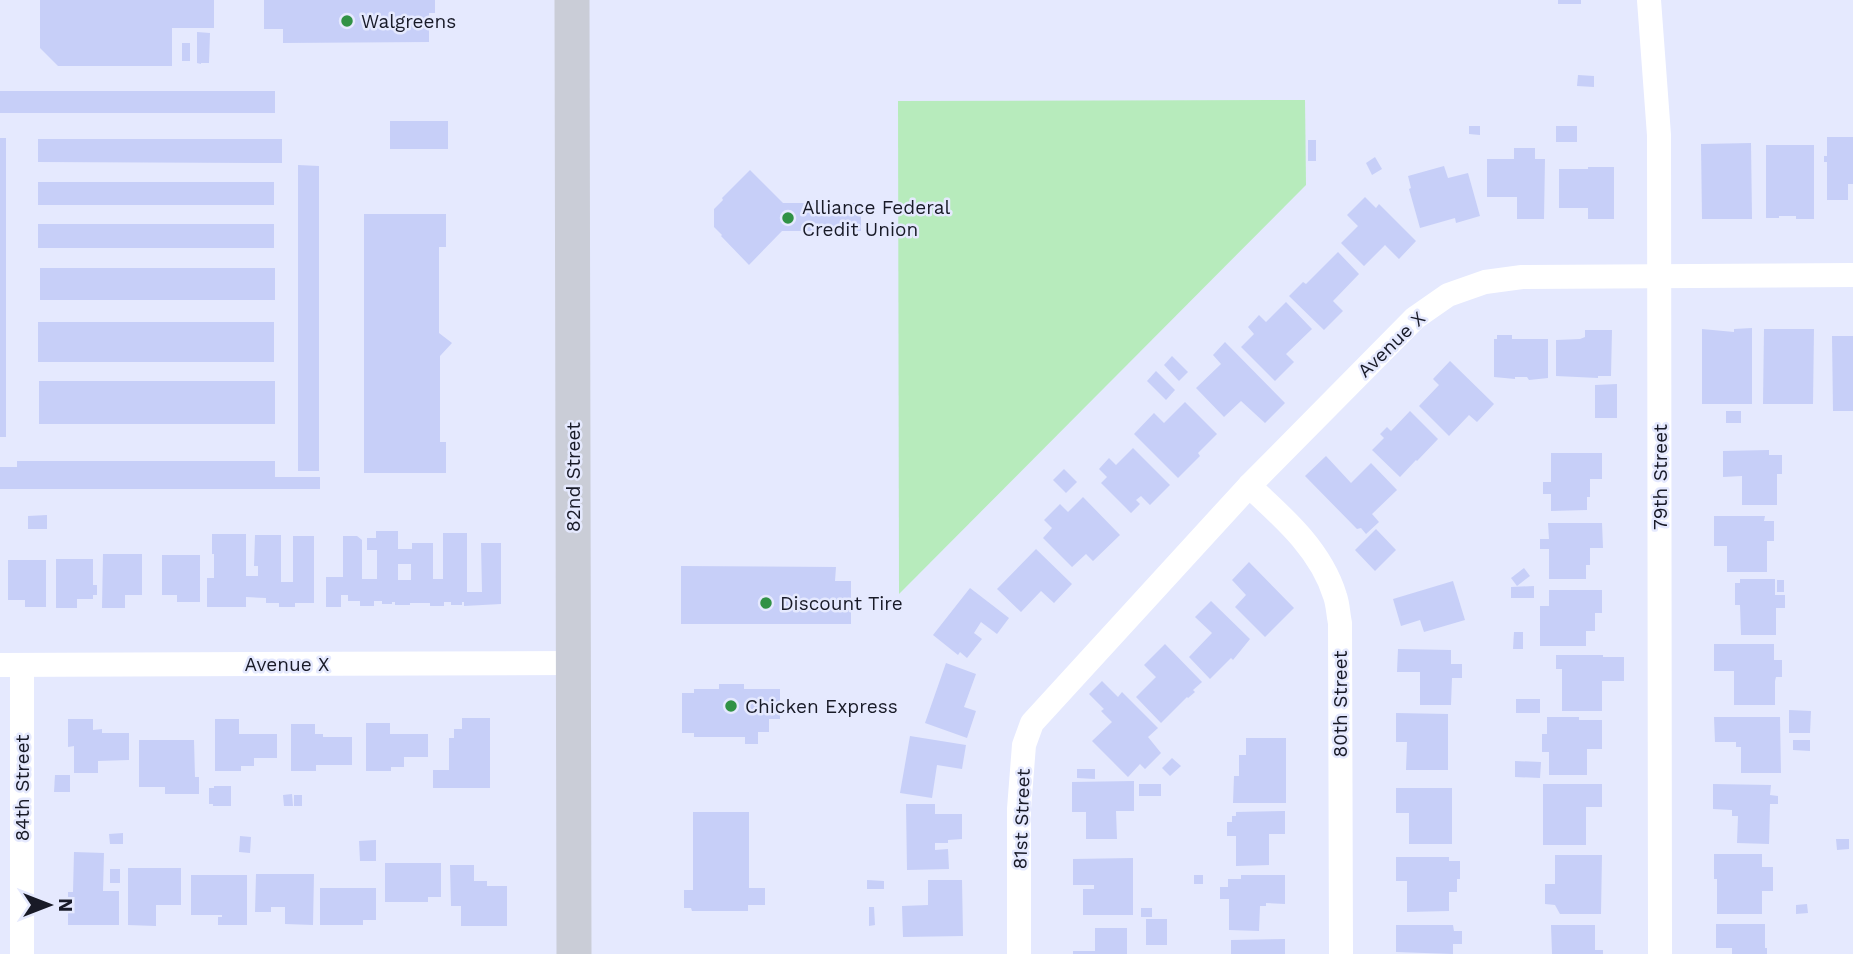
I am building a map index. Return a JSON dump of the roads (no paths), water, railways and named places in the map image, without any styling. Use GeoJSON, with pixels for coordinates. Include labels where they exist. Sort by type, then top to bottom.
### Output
{"type":"FeatureCollection","features":[{"type":"Feature","properties":{"kind":"main road","name":"82nd Street"},"geometry":{"type":"LineString","coordinates":[[572,0],[574,954]]}},
{"type":"Feature","properties":{"kind":"street","name":"79th Street"},"geometry":{"type":"LineString","coordinates":[[1648,0],[1659,135],[1660,954]]}},
{"type":"Feature","properties":{"kind":"street","name":"Avenue X"},"geometry":{"type":"LineString","coordinates":[[1058,695],[1249,486],[1415,317],[1448,295],[1485,282],[1522,277],[1853,275]]}},
{"type":"Feature","properties":{"kind":"street","name":"80th Street"},"geometry":{"type":"LineString","coordinates":[[1249,486],[1287,522],[1317,556],[1335,596],[1340,623],[1340,954]]}},
{"type":"Feature","properties":{"kind":"street","name":"Avenue X"},"geometry":{"type":"LineString","coordinates":[[11,665],[573,663]]}},
{"type":"Feature","properties":{"kind":"street","name":"84th Street"},"geometry":{"type":"LineString","coordinates":[[11,665],[22,954]]}},
{"type":"Feature","properties":{"kind":"street","name":"81st Street"},"geometry":{"type":"LineString","coordinates":[[1019,954],[1019,808],[1024,744],[1032,723],[1058,695]]}},
{"type":"Feature","properties":{"kind":"place","name":"Walgreens"},"geometry":{"type":"Point","coordinates":[347,21]}},
{"type":"Feature","properties":{"kind":"place","name":"Alliance Federal Credit Union"},"geometry":{"type":"Point","coordinates":[788,218]}},
{"type":"Feature","properties":{"kind":"place","name":"Discount Tire"},"geometry":{"type":"Point","coordinates":[766,603]}},
{"type":"Feature","properties":{"kind":"place","name":"Chicken Express"},"geometry":{"type":"Point","coordinates":[731,706]}}]}
